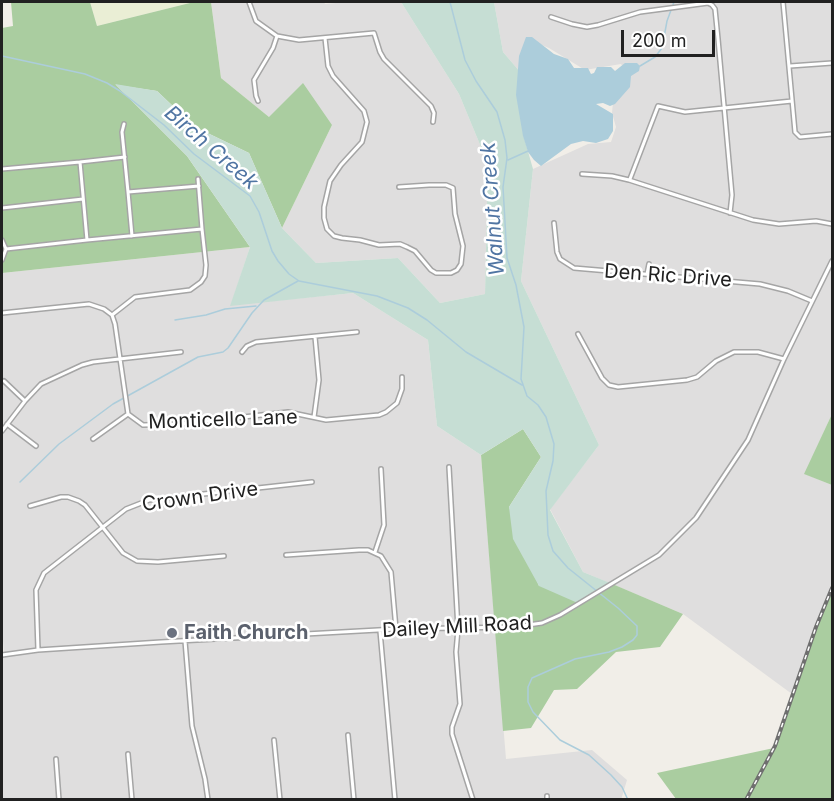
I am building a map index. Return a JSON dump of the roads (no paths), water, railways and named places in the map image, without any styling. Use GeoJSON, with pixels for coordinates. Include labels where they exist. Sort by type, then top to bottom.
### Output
{"type":"FeatureCollection","features":[{"type":"Feature","properties":{"kind":"street"},"geometry":{"type":"LineString","coordinates":[[249,2],[256,21],[277,36],[299,40],[374,33],[384,59],[431,106],[434,113],[433,122]]}},
{"type":"Feature","properties":{"kind":"street"},"geometry":{"type":"LineString","coordinates":[[783,2],[795,132],[798,137],[832,134]]}},
{"type":"Feature","properties":{"kind":"street"},"geometry":{"type":"LineString","coordinates":[[551,17],[587,27],[598,26],[640,12],[708,3],[712,5],[715,9],[732,195],[730,213]]}},
{"type":"Feature","properties":{"kind":"street"},"geometry":{"type":"LineString","coordinates":[[258,101],[254,80],[273,48],[277,36]]}},
{"type":"Feature","properties":{"kind":"street"},"geometry":{"type":"LineString","coordinates":[[325,38],[328,66],[333,76],[364,111],[367,122],[362,141],[330,181],[324,207],[327,229],[334,236],[342,238],[379,245],[399,244],[415,251],[436,273],[451,273],[457,270],[461,264],[463,246],[455,214],[453,188],[429,185],[399,188]]}},
{"type":"Feature","properties":{"kind":"street"},"geometry":{"type":"LineString","coordinates":[[790,66],[832,63]]}},
{"type":"Feature","properties":{"kind":"street"},"geometry":{"type":"LineString","coordinates":[[629,180],[658,106],[685,112],[792,101]]}},
{"type":"Feature","properties":{"kind":"street"},"geometry":{"type":"LineString","coordinates":[[124,124],[122,132],[132,236]]}},
{"type":"Feature","properties":{"kind":"street"},"geometry":{"type":"LineString","coordinates":[[2,169],[124,157]]}},
{"type":"Feature","properties":{"kind":"street"},"geometry":{"type":"LineString","coordinates":[[80,162],[87,240]]}},
{"type":"Feature","properties":{"kind":"street"},"geometry":{"type":"LineString","coordinates":[[582,174],[606,175],[629,180],[753,220],[779,224],[816,221],[832,224]]}},
{"type":"Feature","properties":{"kind":"street"},"geometry":{"type":"LineString","coordinates":[[2,313],[96,304],[112,315],[135,297],[190,290],[205,276],[206,265],[198,179]]}},
{"type":"Feature","properties":{"kind":"street"},"geometry":{"type":"LineString","coordinates":[[128,192],[199,186]]}},
{"type":"Feature","properties":{"kind":"street"},"geometry":{"type":"LineString","coordinates":[[2,208],[83,200]]}},
{"type":"Feature","properties":{"kind":"street","name":"Den Ric Drive"},"geometry":{"type":"LineString","coordinates":[[554,223],[557,252],[560,259],[567,265],[581,269],[760,284],[788,291],[812,301]]}},
{"type":"Feature","properties":{"kind":"street"},"geometry":{"type":"LineString","coordinates":[[6,249],[202,229]]}},
{"type":"Feature","properties":{"kind":"street"},"geometry":{"type":"LineString","coordinates":[[2,240],[6,249],[2,260]]}},
{"type":"Feature","properties":{"kind":"street","name":"Dailey Mill Road"},"geometry":{"type":"LineString","coordinates":[[2,654],[185,640],[396,629],[514,627],[542,623],[560,615],[659,555],[696,518],[733,464],[760,416],[784,359],[832,261]]}},
{"type":"Feature","properties":{"kind":"street"},"geometry":{"type":"LineString","coordinates":[[647,274],[649,264]]}},
{"type":"Feature","properties":{"kind":"street","name":"Monticello Lane"},"geometry":{"type":"LineString","coordinates":[[112,315],[128,414],[139,423],[150,426],[288,412],[326,420],[386,412],[392,408],[399,397],[402,377]]}},
{"type":"Feature","properties":{"kind":"street"},"geometry":{"type":"LineString","coordinates":[[243,352],[256,342],[357,332]]}},
{"type":"Feature","properties":{"kind":"street"},"geometry":{"type":"LineString","coordinates":[[578,334],[602,378],[609,385],[618,387],[697,377],[716,361],[734,352],[758,352],[784,359]]}},
{"type":"Feature","properties":{"kind":"street"},"geometry":{"type":"LineString","coordinates":[[314,417],[319,381],[315,337]]}},
{"type":"Feature","properties":{"kind":"street"},"geometry":{"type":"LineString","coordinates":[[2,431],[41,384],[93,362],[181,352]]}},
{"type":"Feature","properties":{"kind":"street"},"geometry":{"type":"LineString","coordinates":[[4,381],[25,401]]}},
{"type":"Feature","properties":{"kind":"street"},"geometry":{"type":"LineString","coordinates":[[93,439],[128,414]]}},
{"type":"Feature","properties":{"kind":"street"},"geometry":{"type":"LineString","coordinates":[[7,424],[36,446]]}},
{"type":"Feature","properties":{"kind":"street"},"geometry":{"type":"LineString","coordinates":[[449,467],[458,629],[456,659],[460,704],[452,727],[452,734],[473,800]]}},
{"type":"Feature","properties":{"kind":"street"},"geometry":{"type":"LineString","coordinates":[[375,552],[384,525],[381,469]]}},
{"type":"Feature","properties":{"kind":"street","name":"Crown Drive"},"geometry":{"type":"LineString","coordinates":[[39,650],[36,590],[39,581],[51,566],[126,509],[148,500],[312,482]]}},
{"type":"Feature","properties":{"kind":"street"},"geometry":{"type":"LineString","coordinates":[[30,507],[61,498],[73,498],[85,505],[123,553],[137,561],[158,562],[224,556]]}},
{"type":"Feature","properties":{"kind":"street"},"geometry":{"type":"LineString","coordinates":[[285,555],[359,550],[375,552],[385,559],[391,572],[396,629]]}},
{"type":"Feature","properties":{"kind":"street"},"geometry":{"type":"LineString","coordinates":[[380,631],[395,800]]}},
{"type":"Feature","properties":{"kind":"street"},"geometry":{"type":"LineString","coordinates":[[185,640],[192,726],[208,800]]}},
{"type":"Feature","properties":{"kind":"street"},"geometry":{"type":"LineString","coordinates":[[348,735],[354,800]]}},
{"type":"Feature","properties":{"kind":"street"},"geometry":{"type":"LineString","coordinates":[[274,740],[280,800]]}},
{"type":"Feature","properties":{"kind":"street"},"geometry":{"type":"LineString","coordinates":[[128,754],[132,800]]}},
{"type":"Feature","properties":{"kind":"street"},"geometry":{"type":"LineString","coordinates":[[56,759],[59,800]]}},
{"type":"Feature","properties":{"kind":"water"},"geometry":{"type":"Polygon","coordinates":[[[526,37],[532,37],[554,54],[568,59],[574,68],[588,68],[591,74],[597,67],[611,67],[615,71],[625,63],[637,63],[640,66],[639,71],[631,76],[630,87],[615,104],[610,106],[603,103],[596,104],[613,114],[613,131],[608,139],[596,143],[583,141],[571,144],[541,166],[534,160],[528,152],[523,136],[516,95],[519,56],[526,37]]]}},
{"type":"Feature","properties":{"kind":"waterway","name":"Walnut Creek"},"geometry":{"type":"LineString","coordinates":[[450,2],[465,60],[497,112],[505,140],[507,158],[503,187],[507,258],[516,285],[524,327],[521,379],[527,396],[538,405],[546,417],[554,444],[553,461],[546,491],[548,535],[553,551],[568,568],[637,626],[637,635],[622,647],[575,659],[532,678],[528,687],[528,702],[533,712],[560,740],[589,755],[611,775],[622,787],[628,800]]}},
{"type":"Feature","properties":{"kind":"waterway"},"geometry":{"type":"LineString","coordinates":[[640,66],[655,57],[662,48],[667,21],[674,2]]}},
{"type":"Feature","properties":{"kind":"waterway","name":"Birch Creek"},"geometry":{"type":"LineString","coordinates":[[2,56],[85,74],[120,91],[164,125],[194,154],[250,196],[259,212],[272,251],[289,274],[299,281],[377,296],[408,308],[427,320],[466,352],[522,385]]}},
{"type":"Feature","properties":{"kind":"waterway"},"geometry":{"type":"LineString","coordinates":[[508,160],[528,151]]}},
{"type":"Feature","properties":{"kind":"waterway"},"geometry":{"type":"LineString","coordinates":[[20,482],[59,444],[113,404],[198,357],[223,352],[264,300],[298,281]]}},
{"type":"Feature","properties":{"kind":"waterway"},"geometry":{"type":"LineString","coordinates":[[175,320],[225,309],[256,306]]}},
{"type":"Feature","properties":{"kind":"railway"},"geometry":{"type":"LineString","coordinates":[[746,800],[775,746],[816,627],[832,588]]}},
{"type":"Feature","properties":{"kind":"place","name":"Faith Church"},"geometry":{"type":"Point","coordinates":[172,633]}}]}
